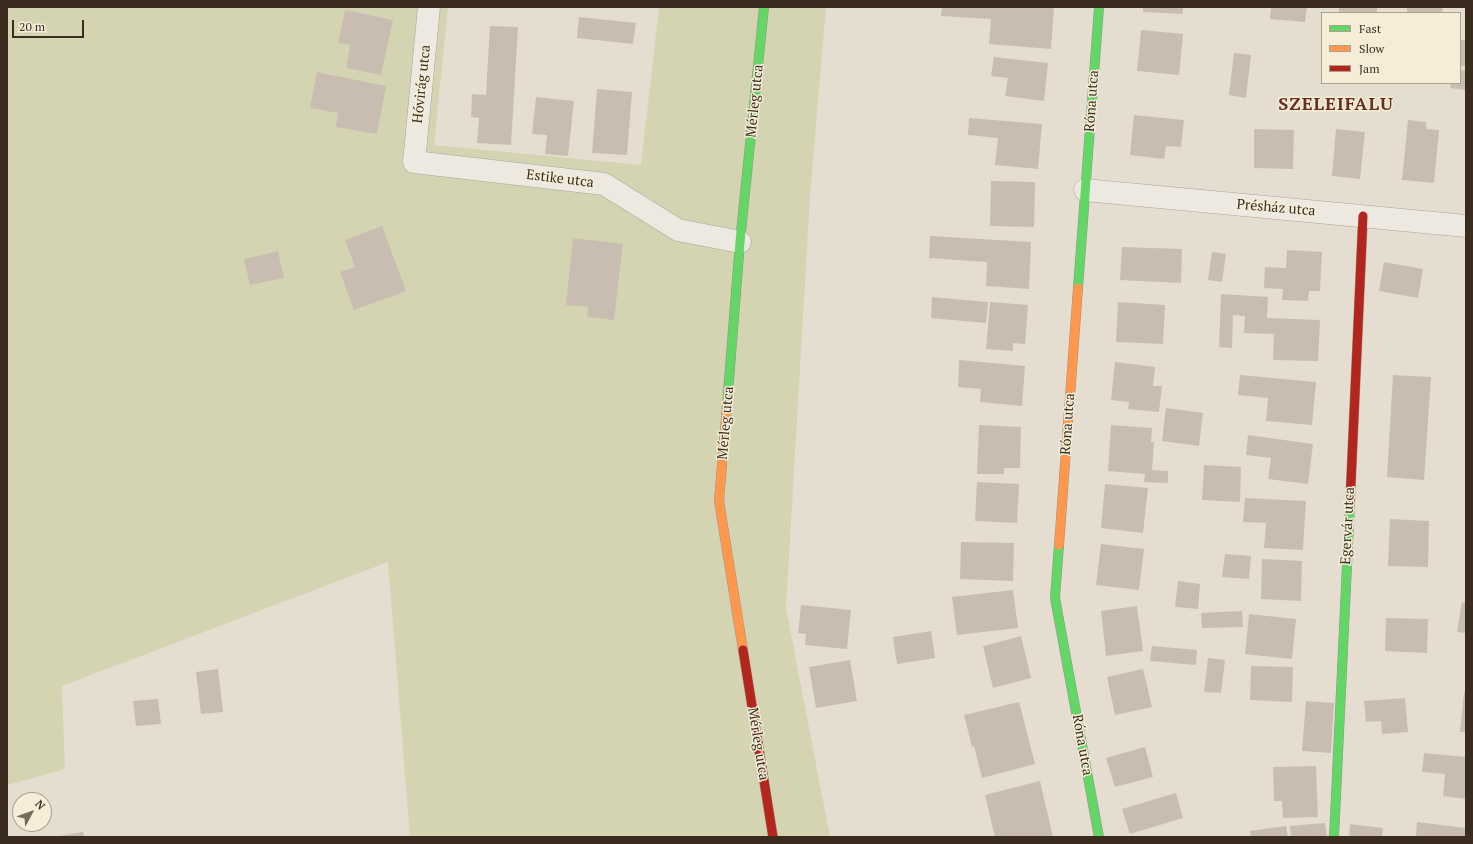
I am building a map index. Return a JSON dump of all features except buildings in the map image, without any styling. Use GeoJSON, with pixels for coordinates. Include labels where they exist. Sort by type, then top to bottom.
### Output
{"type":"FeatureCollection","features":[{"type":"Feature","properties":{"kind":"street","name":"Hóvirág utca"},"geometry":{"type":"LineString","coordinates":[[414,162],[430,7]]}},
{"type":"Feature","properties":{"kind":"street","name":"Mérleg utca"},"geometry":{"type":"LineString","coordinates":[[764,7],[740,242],[719,501],[773,837]]}},
{"type":"Feature","properties":{"kind":"street","name":"Róna utca"},"geometry":{"type":"LineString","coordinates":[[1099,7],[1054,598],[1099,837]]}},
{"type":"Feature","properties":{"kind":"street","name":"Estike utca"},"geometry":{"type":"LineString","coordinates":[[414,162],[604,184],[678,230],[740,242]]}},
{"type":"Feature","properties":{"kind":"street","name":"Présház utca"},"geometry":{"type":"LineString","coordinates":[[1085,190],[1466,226]]}},
{"type":"Feature","properties":{"kind":"street","name":"Egervár utca"},"geometry":{"type":"LineString","coordinates":[[1334,837],[1363,216]]}},
{"type":"Feature","properties":{"kind":"green space"},"geometry":{"type":"Polygon","coordinates":[[[7,7],[448,7],[434,145],[641,165],[659,7],[826,7],[810,197],[786,608],[830,837],[410,837],[388,562],[62,686],[65,769],[7,785],[7,7]]]}},
{"type":"Feature","properties":{"kind":"traffic: fast"},"geometry":{"type":"LineString","coordinates":[[727,405],[740,242],[764,7]]}},
{"type":"Feature","properties":{"kind":"traffic: fast"},"geometry":{"type":"LineString","coordinates":[[1078,288],[1099,7]]}},
{"type":"Feature","properties":{"kind":"traffic: fast"},"geometry":{"type":"LineString","coordinates":[[1334,837],[1350,503]]}},
{"type":"Feature","properties":{"kind":"traffic: fast"},"geometry":{"type":"LineString","coordinates":[[1059,545],[1055,598],[1099,837]]}},
{"type":"Feature","properties":{"kind":"traffic: slow"},"geometry":{"type":"LineString","coordinates":[[1059,545],[1078,288]]}},
{"type":"Feature","properties":{"kind":"traffic: slow"},"geometry":{"type":"LineString","coordinates":[[727,405],[719,501],[743,650]]}},
{"type":"Feature","properties":{"kind":"traffic: jam"},"geometry":{"type":"LineString","coordinates":[[1350,503],[1363,216]]}},
{"type":"Feature","properties":{"kind":"traffic: jam"},"geometry":{"type":"LineString","coordinates":[[743,650],[773,837]]}},
{"type":"Feature","properties":{"kind":"district","name":"SZELEIFALU"},"geometry":{"type":"Point","coordinates":[1336,105]}}]}
